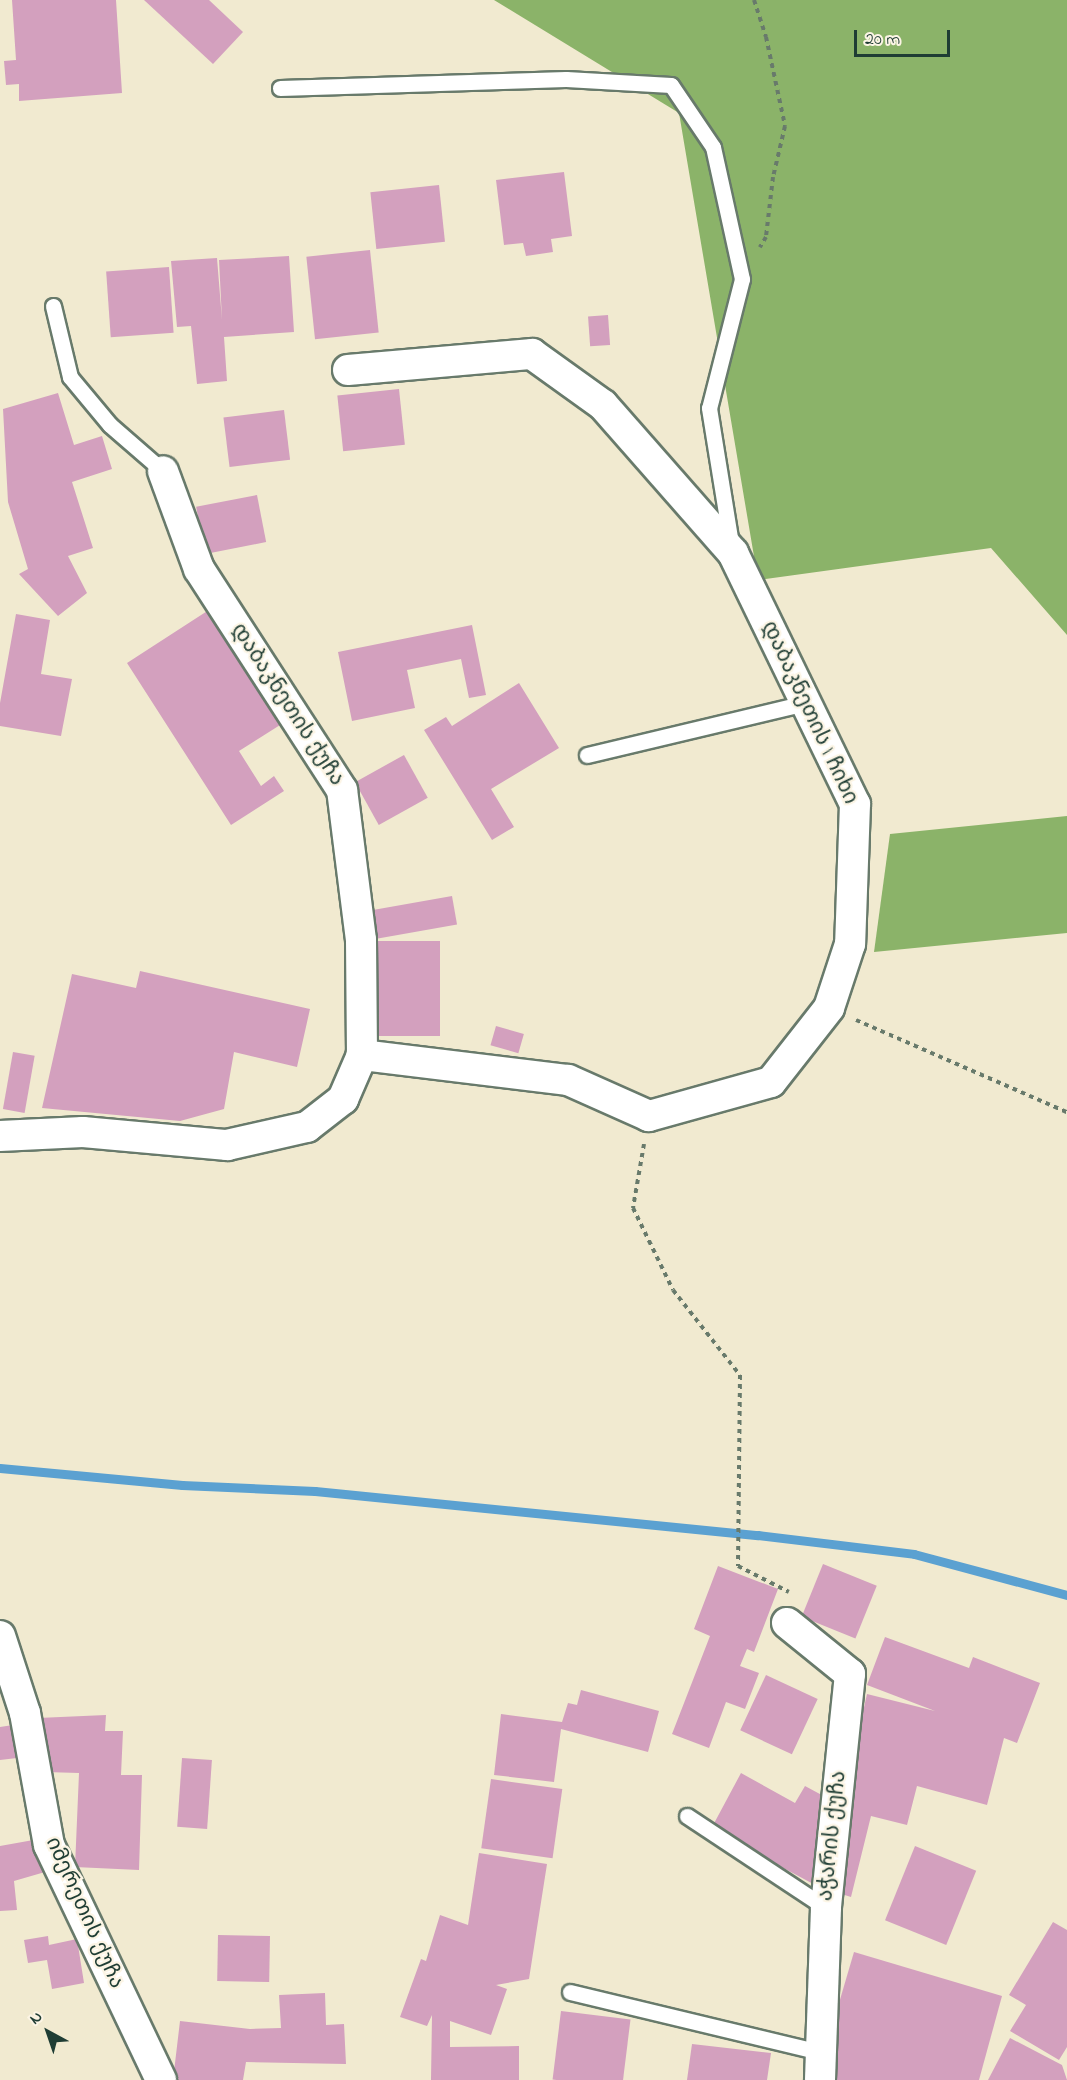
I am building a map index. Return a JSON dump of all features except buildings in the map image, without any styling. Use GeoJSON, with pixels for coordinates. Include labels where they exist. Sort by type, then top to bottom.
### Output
{"type":"FeatureCollection","features":[{"type":"Feature","properties":{"kind":"street","name":"დაბაკნეთის I ჩიხი"},"geometry":{"type":"LineString","coordinates":[[348,370],[532,354],[603,405],[733,553],[855,804],[850,944],[829,1008],[771,1082],[649,1116]]}},
{"type":"Feature","properties":{"kind":"street","name":"დაბაკნეთის ქუჩა"},"geometry":{"type":"LineString","coordinates":[[0,1136],[83,1132],[227,1145],[307,1127],[343,1099],[362,1054],[361,940],[342,790],[198,569],[163,471]]}},
{"type":"Feature","properties":{"kind":"street"},"geometry":{"type":"LineString","coordinates":[[362,1054],[568,1080],[649,1116]]}},
{"type":"Feature","properties":{"kind":"street","name":"აჭარის ქუჩა"},"geometry":{"type":"LineString","coordinates":[[787,1623],[850,1674],[826,1908],[820,2066]]}},
{"type":"Feature","properties":{"kind":"street","name":"იმერეთის ქუჩა"},"geometry":{"type":"LineString","coordinates":[[0,1636],[25,1713],[49,1845],[160,2080]]}},
{"type":"Feature","properties":{"kind":"lane"},"geometry":{"type":"LineString","coordinates":[[280,88],[566,79],[671,85],[713,147],[742,279],[709,408],[733,553]]}},
{"type":"Feature","properties":{"kind":"lane"},"geometry":{"type":"LineString","coordinates":[[53,306],[70,377],[110,425],[163,471]]}},
{"type":"Feature","properties":{"kind":"lane"},"geometry":{"type":"LineString","coordinates":[[587,755],[806,702]]}},
{"type":"Feature","properties":{"kind":"lane"},"geometry":{"type":"LineString","coordinates":[[687,1816],[826,1908]]}},
{"type":"Feature","properties":{"kind":"lane"},"geometry":{"type":"LineString","coordinates":[[570,1992],[820,2066]]}},
{"type":"Feature","properties":{"kind":"path"},"geometry":{"type":"LineString","coordinates":[[742,279],[766,237],[772,177],[785,126],[766,37],[753,0]]}},
{"type":"Feature","properties":{"kind":"path"},"geometry":{"type":"LineString","coordinates":[[829,1008],[1067,1112]]}},
{"type":"Feature","properties":{"kind":"path"},"geometry":{"type":"LineString","coordinates":[[649,1116],[633,1208],[673,1290],[740,1375],[738,1566],[789,1591],[787,1623]]}},
{"type":"Feature","properties":{"kind":"green space"},"geometry":{"type":"Polygon","coordinates":[[[494,0],[1067,0],[1067,635],[991,548],[758,580],[679,113],[494,0]]]}},
{"type":"Feature","properties":{"kind":"green space"},"geometry":{"type":"Polygon","coordinates":[[[1067,816],[1067,933],[874,952],[890,834],[1067,816]]]}},
{"type":"Feature","properties":{"kind":"waterway"},"geometry":{"type":"LineString","coordinates":[[0,1468],[182,1485],[315,1491],[758,1535],[914,1554],[1067,1595]]}}]}
